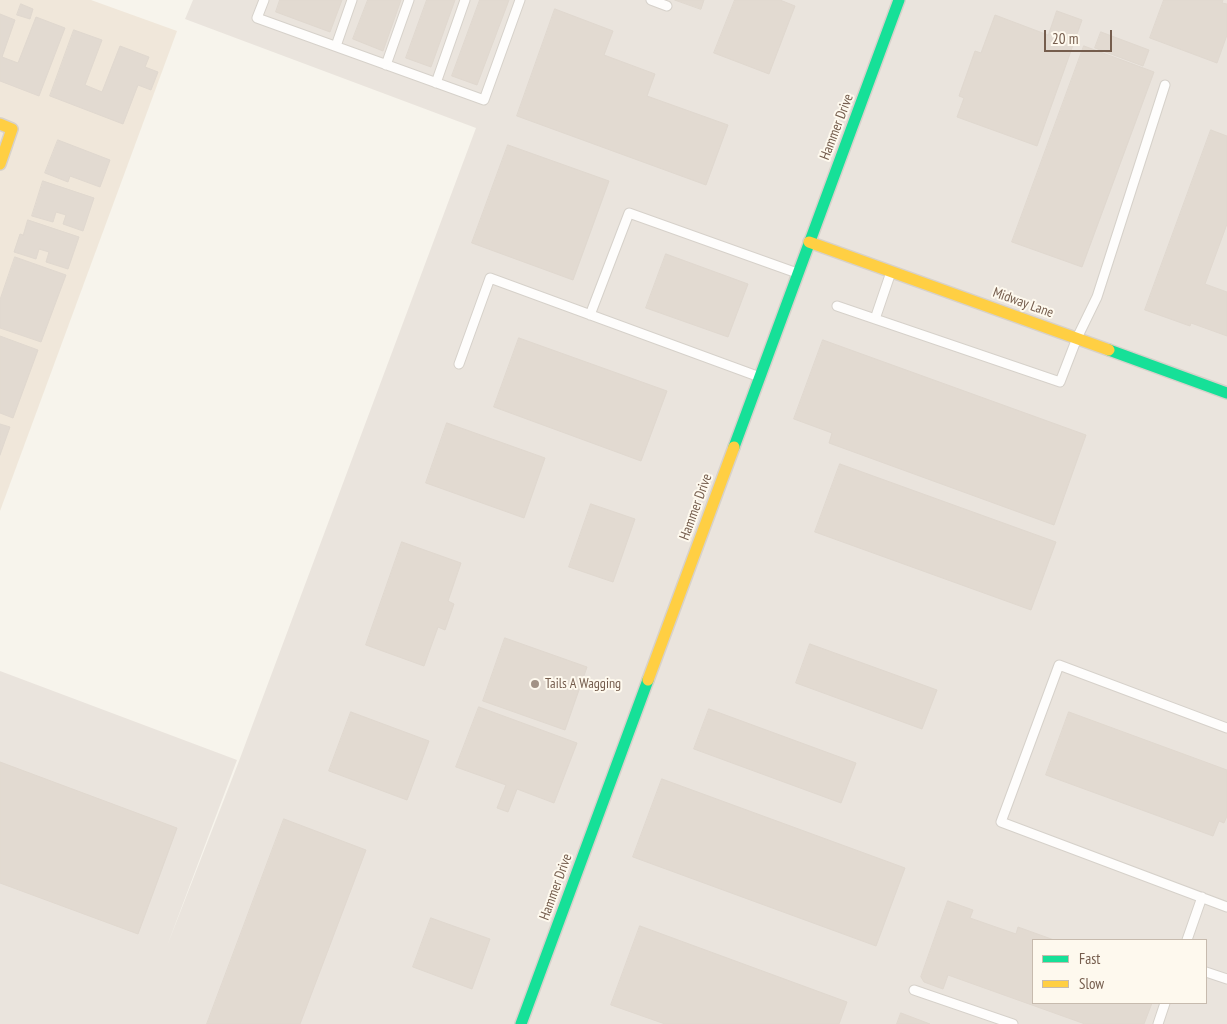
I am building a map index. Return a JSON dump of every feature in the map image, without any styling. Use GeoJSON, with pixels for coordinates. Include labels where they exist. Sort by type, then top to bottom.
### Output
{"type":"FeatureCollection","features":[{"type":"Feature","properties":{"kind":"street","name":"Hammer Drive"},"geometry":{"type":"LineString","coordinates":[[521,1024],[900,0]]}},
{"type":"Feature","properties":{"kind":"street"},"geometry":{"type":"LineString","coordinates":[[0,124],[12,129],[0,164]]}},
{"type":"Feature","properties":{"kind":"street","name":"Midway Lane"},"geometry":{"type":"LineString","coordinates":[[809,242],[1227,393]]}},
{"type":"Feature","properties":{"kind":"lane"},"geometry":{"type":"LineString","coordinates":[[264,0],[257,18],[484,100],[520,0]]}},
{"type":"Feature","properties":{"kind":"lane"},"geometry":{"type":"LineString","coordinates":[[336,46],[352,0]]}},
{"type":"Feature","properties":{"kind":"lane"},"geometry":{"type":"LineString","coordinates":[[386,65],[409,0]]}},
{"type":"Feature","properties":{"kind":"lane"},"geometry":{"type":"LineString","coordinates":[[436,83],[465,0]]}},
{"type":"Feature","properties":{"kind":"lane"},"geometry":{"type":"LineString","coordinates":[[651,0],[667,6]]}},
{"type":"Feature","properties":{"kind":"lane"},"geometry":{"type":"LineString","coordinates":[[837,306],[1060,382],[1077,338],[1097,297],[1165,85]]}},
{"type":"Feature","properties":{"kind":"lane"},"geometry":{"type":"LineString","coordinates":[[590,315],[629,213],[798,274]]}},
{"type":"Feature","properties":{"kind":"lane"},"geometry":{"type":"LineString","coordinates":[[875,319],[891,272]]}},
{"type":"Feature","properties":{"kind":"lane"},"geometry":{"type":"LineString","coordinates":[[459,364],[490,278],[760,377]]}},
{"type":"Feature","properties":{"kind":"lane"},"geometry":{"type":"LineString","coordinates":[[1227,728],[1059,665],[1001,822],[1227,907]]}},
{"type":"Feature","properties":{"kind":"lane"},"geometry":{"type":"LineString","coordinates":[[1187,939],[1202,897]]}},
{"type":"Feature","properties":{"kind":"lane"},"geometry":{"type":"LineString","coordinates":[[1207,972],[1227,978]]}},
{"type":"Feature","properties":{"kind":"lane"},"geometry":{"type":"LineString","coordinates":[[914,990],[1014,1024]]}},
{"type":"Feature","properties":{"kind":"lane"},"geometry":{"type":"LineString","coordinates":[[1158,1024],[1165,1004]]}},
{"type":"Feature","properties":{"kind":"shaded area"},"geometry":{"type":"Polygon","coordinates":[[[0,0],[91,0],[177,31],[0,511],[0,0]]]}},
{"type":"Feature","properties":{"kind":"shaded area"},"geometry":{"type":"Polygon","coordinates":[[[193,0],[1227,0],[1227,1024],[0,1024],[0,671],[237,760],[167,946],[239,761],[476,128],[185,19],[193,0]]]}},
{"type":"Feature","properties":{"kind":"building"},"geometry":{"type":"Polygon","coordinates":[[[280,0],[342,0],[330,32],[276,12],[280,0]]]}},
{"type":"Feature","properties":{"kind":"building"},"geometry":{"type":"Polygon","coordinates":[[[368,0],[401,0],[383,51],[353,39],[368,0]]]}},
{"type":"Feature","properties":{"kind":"building"},"geometry":{"type":"Polygon","coordinates":[[[427,0],[455,0],[431,67],[406,58],[427,0]]]}},
{"type":"Feature","properties":{"kind":"building"},"geometry":{"type":"Polygon","coordinates":[[[480,0],[509,0],[477,85],[452,76],[480,0]]]}},
{"type":"Feature","properties":{"kind":"building"},"geometry":{"type":"Polygon","coordinates":[[[675,0],[704,0],[701,9],[675,0]]]}},
{"type":"Feature","properties":{"kind":"building"},"geometry":{"type":"Polygon","coordinates":[[[735,0],[780,0],[795,6],[769,74],[714,53],[735,0]]]}},
{"type":"Feature","properties":{"kind":"building"},"geometry":{"type":"Polygon","coordinates":[[[1164,0],[1223,0],[1222,3],[1227,4],[1227,35],[1217,63],[1150,38],[1164,0]]]}},
{"type":"Feature","properties":{"kind":"building"},"geometry":{"type":"Polygon","coordinates":[[[21,4],[33,9],[30,19],[17,15],[21,4]]]}},
{"type":"Feature","properties":{"kind":"building"},"geometry":{"type":"Polygon","coordinates":[[[555,9],[613,31],[604,55],[655,74],[647,96],[728,125],[706,185],[517,116],[555,9]]]}},
{"type":"Feature","properties":{"kind":"building"},"geometry":{"type":"Polygon","coordinates":[[[1057,11],[1082,20],[1037,146],[957,117],[964,98],[959,96],[975,51],[981,53],[995,15],[1048,35],[1057,11]]]}},
{"type":"Feature","properties":{"kind":"building"},"geometry":{"type":"Polygon","coordinates":[[[0,14],[15,20],[2,57],[18,63],[36,17],[65,28],[39,96],[0,81],[0,14]]]}},
{"type":"Feature","properties":{"kind":"building"},"geometry":{"type":"Polygon","coordinates":[[[74,30],[102,40],[85,85],[102,92],[120,46],[149,57],[145,67],[158,72],[151,90],[138,85],[123,124],[50,96],[74,30]]]}},
{"type":"Feature","properties":{"kind":"building"},"geometry":{"type":"Polygon","coordinates":[[[1101,32],[1149,50],[1143,66],[1095,48],[1101,32]]]}},
{"type":"Feature","properties":{"kind":"building"},"geometry":{"type":"Polygon","coordinates":[[[1084,46],[1154,72],[1082,267],[1012,242],[1084,46]]]}},
{"type":"Feature","properties":{"kind":"building"},"geometry":{"type":"Polygon","coordinates":[[[1211,130],[1227,136],[1227,224],[1205,284],[1227,292],[1227,336],[1191,323],[1190,326],[1145,310],[1211,130]]]}},
{"type":"Feature","properties":{"kind":"building"},"geometry":{"type":"Polygon","coordinates":[[[58,140],[110,160],[100,187],[70,176],[68,182],[45,173],[58,140]]]}},
{"type":"Feature","properties":{"kind":"building"},"geometry":{"type":"Polygon","coordinates":[[[508,145],[609,181],[573,280],[472,243],[508,145]]]}},
{"type":"Feature","properties":{"kind":"building"},"geometry":{"type":"Polygon","coordinates":[[[43,181],[94,198],[83,231],[63,224],[66,215],[56,212],[53,222],[32,216],[43,181]]]}},
{"type":"Feature","properties":{"kind":"building"},"geometry":{"type":"Polygon","coordinates":[[[28,220],[79,237],[68,269],[46,262],[49,252],[39,249],[36,259],[14,252],[20,234],[23,235],[28,220]]]}},
{"type":"Feature","properties":{"kind":"building"},"geometry":{"type":"Polygon","coordinates":[[[666,254],[748,284],[728,337],[646,308],[666,254]]]}},
{"type":"Feature","properties":{"kind":"building"},"geometry":{"type":"Polygon","coordinates":[[[15,257],[66,275],[41,342],[0,328],[0,300],[15,257]]]}},
{"type":"Feature","properties":{"kind":"building"},"geometry":{"type":"Polygon","coordinates":[[[0,336],[38,350],[13,418],[0,413],[0,336]]]}},
{"type":"Feature","properties":{"kind":"building"},"geometry":{"type":"Polygon","coordinates":[[[519,338],[667,391],[641,461],[494,407],[519,338]]]}},
{"type":"Feature","properties":{"kind":"building"},"geometry":{"type":"Polygon","coordinates":[[[823,340],[1086,435],[1054,525],[829,443],[832,433],[794,419],[823,340]]]}},
{"type":"Feature","properties":{"kind":"building"},"geometry":{"type":"Polygon","coordinates":[[[447,423],[545,458],[524,518],[426,483],[447,423]]]}},
{"type":"Feature","properties":{"kind":"building"},"geometry":{"type":"Polygon","coordinates":[[[0,424],[10,427],[0,455],[0,424]]]}},
{"type":"Feature","properties":{"kind":"building"},"geometry":{"type":"Polygon","coordinates":[[[840,464],[1056,542],[1031,610],[815,532],[840,464]]]}},
{"type":"Feature","properties":{"kind":"building"},"geometry":{"type":"Polygon","coordinates":[[[591,504],[635,519],[613,582],[569,567],[591,504]]]}},
{"type":"Feature","properties":{"kind":"building"},"geometry":{"type":"Polygon","coordinates":[[[402,542],[461,563],[448,601],[454,604],[445,630],[438,627],[424,666],[366,645],[402,542]]]}},
{"type":"Feature","properties":{"kind":"building","name":"Tails A Wagging"},"geometry":{"type":"Polygon","coordinates":[[[505,638],[587,667],[565,730],[483,701],[505,638]]]}},
{"type":"Feature","properties":{"kind":"building"},"geometry":{"type":"Polygon","coordinates":[[[810,644],[937,690],[922,729],[796,683],[810,644]]]}},
{"type":"Feature","properties":{"kind":"building"},"geometry":{"type":"Polygon","coordinates":[[[479,707],[577,743],[554,803],[517,789],[508,812],[497,808],[506,785],[456,767],[479,707]]]}},
{"type":"Feature","properties":{"kind":"building"},"geometry":{"type":"Polygon","coordinates":[[[709,709],[856,763],[841,803],[694,749],[709,709]]]}},
{"type":"Feature","properties":{"kind":"building"},"geometry":{"type":"Polygon","coordinates":[[[351,712],[429,741],[407,800],[329,771],[351,712]]]}},
{"type":"Feature","properties":{"kind":"building"},"geometry":{"type":"Polygon","coordinates":[[[1069,712],[1227,770],[1227,816],[1224,823],[1219,821],[1213,836],[1046,775],[1069,712]]]}},
{"type":"Feature","properties":{"kind":"building"},"geometry":{"type":"Polygon","coordinates":[[[0,762],[177,828],[138,934],[0,883],[0,762]]]}},
{"type":"Feature","properties":{"kind":"building"},"geometry":{"type":"Polygon","coordinates":[[[662,779],[905,868],[876,946],[633,857],[662,779]]]}},
{"type":"Feature","properties":{"kind":"building"},"geometry":{"type":"Polygon","coordinates":[[[284,819],[366,850],[300,1024],[207,1024],[284,819]]]}},
{"type":"Feature","properties":{"kind":"building"},"geometry":{"type":"Polygon","coordinates":[[[948,901],[973,910],[970,918],[1016,934],[1018,927],[1051,939],[1032,939],[1032,1004],[1152,1004],[1144,1024],[1085,1024],[948,975],[943,989],[924,982],[921,977],[948,901]]]}},
{"type":"Feature","properties":{"kind":"building"},"geometry":{"type":"Polygon","coordinates":[[[431,918],[490,939],[472,989],[413,967],[431,918]]]}},
{"type":"Feature","properties":{"kind":"building"},"geometry":{"type":"Polygon","coordinates":[[[640,926],[847,1002],[839,1024],[665,1024],[611,1005],[640,926]]]}},
{"type":"Feature","properties":{"kind":"building"},"geometry":{"type":"Polygon","coordinates":[[[901,1013],[930,1024],[897,1024],[901,1013]]]}},
{"type":"Feature","properties":{"kind":"traffic: fast"},"geometry":{"type":"LineString","coordinates":[[734,447],[899,0]]}},
{"type":"Feature","properties":{"kind":"traffic: fast"},"geometry":{"type":"LineString","coordinates":[[1109,350],[1227,393]]}},
{"type":"Feature","properties":{"kind":"traffic: fast"},"geometry":{"type":"LineString","coordinates":[[521,1024],[648,680]]}},
{"type":"Feature","properties":{"kind":"traffic: slow"},"geometry":{"type":"LineString","coordinates":[[0,124],[12,129],[0,164]]}},
{"type":"Feature","properties":{"kind":"traffic: slow"},"geometry":{"type":"LineString","coordinates":[[809,242],[1109,350]]}},
{"type":"Feature","properties":{"kind":"traffic: slow"},"geometry":{"type":"LineString","coordinates":[[648,680],[734,447]]}},
{"type":"Feature","properties":{"kind":"place","name":"Tails A Wagging"},"geometry":{"type":"Point","coordinates":[535,684]}}]}
